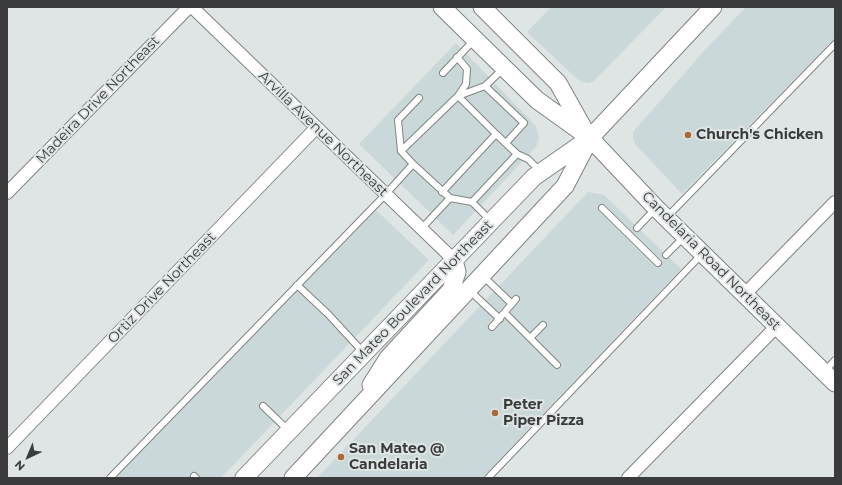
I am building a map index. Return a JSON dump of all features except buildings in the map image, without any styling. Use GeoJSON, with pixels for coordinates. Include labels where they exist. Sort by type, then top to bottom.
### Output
{"type":"FeatureCollection","features":[{"type":"Feature","properties":{"kind":"main road","name":"Candelaria Road Northeast"},"geometry":{"type":"LineString","coordinates":[[442,7],[537,100],[590,138],[702,254],[745,294],[776,326],[831,372]]}},
{"type":"Feature","properties":{"kind":"main road","name":"Candelaria Road Northeast"},"geometry":{"type":"LineString","coordinates":[[482,7],[558,83],[590,138]]}},
{"type":"Feature","properties":{"kind":"main road","name":"San Mateo Boulevard Northeast"},"geometry":{"type":"LineString","coordinates":[[244,478],[534,177],[590,138],[713,7]]}},
{"type":"Feature","properties":{"kind":"main road","name":"San Mateo Boulevard Northeast"},"geometry":{"type":"LineString","coordinates":[[293,478],[483,276],[565,186],[590,138]]}},
{"type":"Feature","properties":{"kind":"main road"},"geometry":{"type":"LineString","coordinates":[[359,409],[388,358],[452,290],[457,272],[454,260]]}},
{"type":"Feature","properties":{"kind":"street","name":"Madeira Drive Northeast"},"geometry":{"type":"LineString","coordinates":[[7,193],[189,7]]}},
{"type":"Feature","properties":{"kind":"street","name":"Arvilla Avenue Northeast"},"geometry":{"type":"LineString","coordinates":[[192,7],[454,260]]}},
{"type":"Feature","properties":{"kind":"street","name":"Ortiz Drive Northeast"},"geometry":{"type":"LineString","coordinates":[[7,448],[316,128]]}},
{"type":"Feature","properties":{"kind":"street"},"geometry":{"type":"LineString","coordinates":[[745,294],[835,202]]}},
{"type":"Feature","properties":{"kind":"street"},"geometry":{"type":"LineString","coordinates":[[628,478],[776,326]]}},
{"type":"Feature","properties":{"kind":"lane"},"geometry":{"type":"LineString","coordinates":[[443,73],[475,39]]}},
{"type":"Feature","properties":{"kind":"lane"},"geometry":{"type":"LineString","coordinates":[[637,228],[662,213],[835,44]]}},
{"type":"Feature","properties":{"kind":"lane"},"geometry":{"type":"LineString","coordinates":[[401,151],[458,96],[466,84],[467,69],[457,57]]}},
{"type":"Feature","properties":{"kind":"lane"},"geometry":{"type":"LineString","coordinates":[[458,96],[485,86],[504,67]]}},
{"type":"Feature","properties":{"kind":"lane"},"geometry":{"type":"LineString","coordinates":[[485,86],[524,123],[506,143]]}},
{"type":"Feature","properties":{"kind":"lane"},"geometry":{"type":"LineString","coordinates":[[458,96],[517,154],[528,159],[541,172]]}},
{"type":"Feature","properties":{"kind":"lane"},"geometry":{"type":"LineString","coordinates":[[419,98],[398,120],[401,151],[442,192],[450,198],[472,202],[492,221]]}},
{"type":"Feature","properties":{"kind":"lane"},"geometry":{"type":"LineString","coordinates":[[442,192],[496,134]]}},
{"type":"Feature","properties":{"kind":"lane"},"geometry":{"type":"LineString","coordinates":[[472,202],[517,154]]}},
{"type":"Feature","properties":{"kind":"lane"},"geometry":{"type":"LineString","coordinates":[[110,478],[385,195],[413,164]]}},
{"type":"Feature","properties":{"kind":"lane"},"geometry":{"type":"LineString","coordinates":[[421,229],[450,198]]}},
{"type":"Feature","properties":{"kind":"lane"},"geometry":{"type":"LineString","coordinates":[[602,208],[658,263]]}},
{"type":"Feature","properties":{"kind":"lane"},"geometry":{"type":"LineString","coordinates":[[666,255],[685,236]]}},
{"type":"Feature","properties":{"kind":"lane"},"geometry":{"type":"LineString","coordinates":[[488,478],[702,254]]}},
{"type":"Feature","properties":{"kind":"lane"},"geometry":{"type":"LineString","coordinates":[[483,276],[514,302],[492,327]]}},
{"type":"Feature","properties":{"kind":"lane"},"geometry":{"type":"LineString","coordinates":[[297,285],[328,314],[364,354]]}},
{"type":"Feature","properties":{"kind":"lane"},"geometry":{"type":"LineString","coordinates":[[469,290],[500,319]]}},
{"type":"Feature","properties":{"kind":"lane"},"geometry":{"type":"LineString","coordinates":[[505,313],[558,365]]}},
{"type":"Feature","properties":{"kind":"lane"},"geometry":{"type":"LineString","coordinates":[[530,338],[543,325]]}},
{"type":"Feature","properties":{"kind":"lane"},"geometry":{"type":"LineString","coordinates":[[263,406],[290,431]]}},
{"type":"Feature","properties":{"kind":"shaded area"},"geometry":{"type":"Polygon","coordinates":[[[551,7],[666,7],[594,81],[588,83],[582,82],[576,78],[527,32],[551,7]]]}},
{"type":"Feature","properties":{"kind":"shaded area"},"geometry":{"type":"Polygon","coordinates":[[[746,7],[835,7],[835,38],[682,194],[635,144],[633,132],[704,51],[746,7]]]}},
{"type":"Feature","properties":{"kind":"shaded area"},"geometry":{"type":"Polygon","coordinates":[[[456,43],[536,126],[539,139],[536,147],[453,235],[359,144],[456,43]]]}},
{"type":"Feature","properties":{"kind":"shaded area"},"geometry":{"type":"Polygon","coordinates":[[[588,192],[604,195],[681,269],[482,478],[317,478],[588,192]]]}},
{"type":"Feature","properties":{"kind":"shaded area"},"geometry":{"type":"Polygon","coordinates":[[[376,210],[429,260],[221,478],[114,478],[376,210]]]}},
{"type":"Feature","properties":{"kind":"place","name":"Church's Chicken"},"geometry":{"type":"Point","coordinates":[688,135]}},
{"type":"Feature","properties":{"kind":"place","name":"Peter Piper Pizza"},"geometry":{"type":"Point","coordinates":[495,413]}},
{"type":"Feature","properties":{"kind":"place","name":"San Mateo @ Candelaria"},"geometry":{"type":"Point","coordinates":[341,457]}}]}
